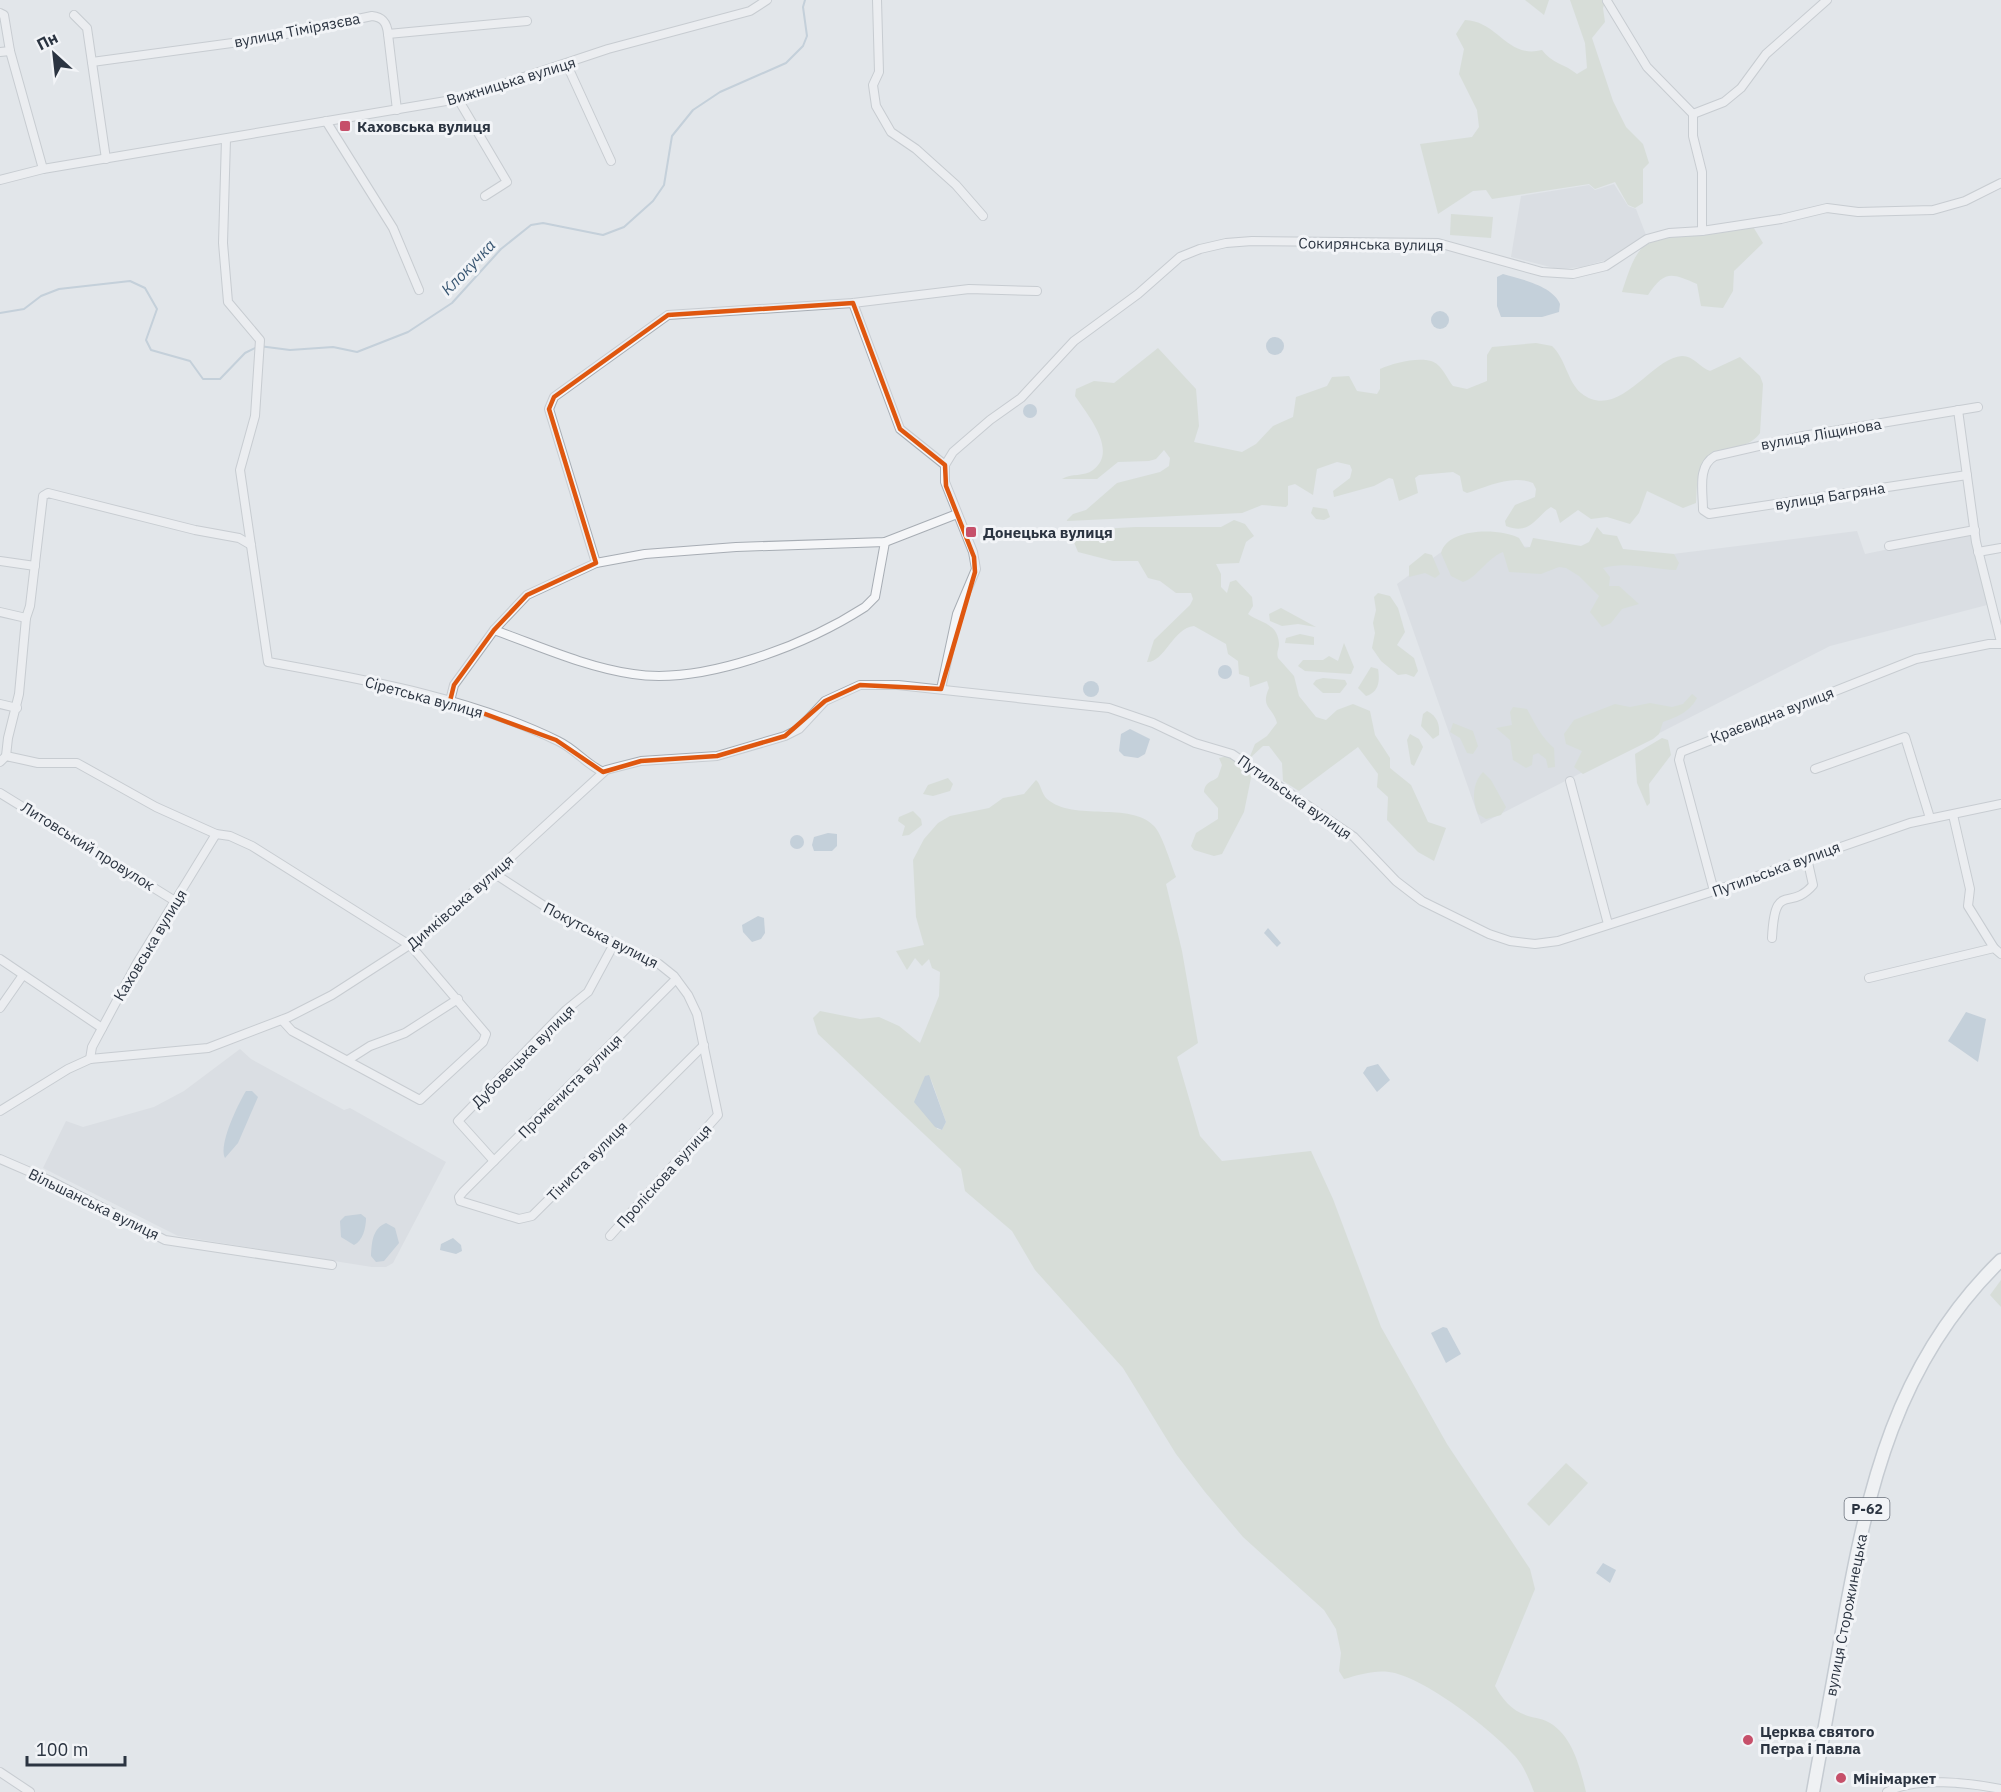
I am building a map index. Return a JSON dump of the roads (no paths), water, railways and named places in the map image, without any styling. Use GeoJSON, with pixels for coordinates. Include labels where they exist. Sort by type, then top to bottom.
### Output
{"type":"FeatureCollection","features":[{"type":"Feature","properties":{"kind":"main road","name":"вулиця Сторожинецька"},"geometry":{"type":"LineString","coordinates":[[1813,1792],[1850,1585],[1885,1442],[1932,1344],[1958,1306],[2001,1260]]}},
{"type":"Feature","properties":{"kind":"street","name":"Вижницька вулиця"},"geometry":{"type":"LineString","coordinates":[[0,180],[43,169],[226,140],[458,99],[567,65],[608,49],[750,11],[767,0]]}},
{"type":"Feature","properties":{"kind":"street"},"geometry":{"type":"LineString","coordinates":[[877,0],[879,72],[873,85],[876,106],[891,132],[916,149],[957,185],[983,216]]}},
{"type":"Feature","properties":{"kind":"street"},"geometry":{"type":"LineString","coordinates":[[1693,114],[1724,102],[1741,88],[1766,54],[1827,0]]}},
{"type":"Feature","properties":{"kind":"street"},"geometry":{"type":"LineString","coordinates":[[1607,1],[1647,67],[1693,114],[1693,136],[1702,172],[1702,231]]}},
{"type":"Feature","properties":{"kind":"street"},"geometry":{"type":"LineString","coordinates":[[0,13],[4,15],[10,51],[43,169]]}},
{"type":"Feature","properties":{"kind":"street"},"geometry":{"type":"LineString","coordinates":[[74,15],[87,28],[106,159]]}},
{"type":"Feature","properties":{"kind":"street","name":"вулиця Тімірязєва"},"geometry":{"type":"LineString","coordinates":[[92,62],[262,39],[372,16],[383,20],[387,25],[388,34]]}},
{"type":"Feature","properties":{"kind":"street"},"geometry":{"type":"LineString","coordinates":[[397,110],[388,34],[527,21]]}},
{"type":"Feature","properties":{"kind":"street"},"geometry":{"type":"LineString","coordinates":[[0,52],[10,51]]}},
{"type":"Feature","properties":{"kind":"street"},"geometry":{"type":"LineString","coordinates":[[567,65],[611,161]]}},
{"type":"Feature","properties":{"kind":"street"},"geometry":{"type":"LineString","coordinates":[[458,99],[507,182],[485,196]]}},
{"type":"Feature","properties":{"kind":"street"},"geometry":{"type":"LineString","coordinates":[[326,122],[393,228],[419,290]]}},
{"type":"Feature","properties":{"kind":"street"},"geometry":{"type":"LineString","coordinates":[[226,140],[223,243],[228,302],[260,340],[255,416],[240,470],[251,545]]}},
{"type":"Feature","properties":{"kind":"street","name":"Сокирянська вулиця"},"geometry":{"type":"LineString","coordinates":[[945,465],[969,437],[1026,394],[1074,341],[1138,294],[1180,257],[1226,243],[1438,243],[1542,272],[1567,274],[1606,266],[1652,237],[1669,233],[1702,231],[1781,219],[1827,208],[1858,212],[1933,210],[1965,201],[2001,183]]}},
{"type":"Feature","properties":{"kind":"street"},"geometry":{"type":"LineString","coordinates":[[596,563],[549,409],[554,398],[668,315],[853,303],[969,289],[1037,291]]}},
{"type":"Feature","properties":{"kind":"street"},"geometry":{"type":"LineString","coordinates":[[853,303],[900,429],[945,465],[945,482],[973,552],[976,569],[957,614],[941,689]]}},
{"type":"Feature","properties":{"kind":"street","name":"вулиця Ліщинова"},"geometry":{"type":"LineString","coordinates":[[1703,501],[1702,473],[1706,463],[1715,456],[1803,436],[1978,407]]}},
{"type":"Feature","properties":{"kind":"street"},"geometry":{"type":"LineString","coordinates":[[1958,410],[1978,552],[2001,643]]}},
{"type":"Feature","properties":{"kind":"street","name":"вулиця Багряна"},"geometry":{"type":"LineString","coordinates":[[1703,501],[1703,511],[1709,514],[1966,475]]}},
{"type":"Feature","properties":{"kind":"street"},"geometry":{"type":"LineString","coordinates":[[251,545],[239,538],[195,530],[48,493],[43,496],[26,618],[17,708],[3,759],[38,763],[77,763],[149,804],[216,834],[230,836],[252,846],[411,946],[486,1032],[483,1041],[420,1100],[289,1029],[282,1020]]}},
{"type":"Feature","properties":{"kind":"street"},"geometry":{"type":"LineString","coordinates":[[450,701],[454,685],[494,630],[527,595],[596,563],[645,554],[736,547],[885,542],[957,514]]}},
{"type":"Feature","properties":{"kind":"street"},"geometry":{"type":"LineString","coordinates":[[1889,546],[1975,530]]}},
{"type":"Feature","properties":{"kind":"street"},"geometry":{"type":"LineString","coordinates":[[494,630],[579,661],[624,673],[658,676],[710,670],[768,653],[865,607],[875,597],[885,542]]}},
{"type":"Feature","properties":{"kind":"street","name":"Сіретська вулиця"},"geometry":{"type":"LineString","coordinates":[[251,545],[268,662],[350,677],[450,701],[556,740],[603,772]]}},
{"type":"Feature","properties":{"kind":"street"},"geometry":{"type":"LineString","coordinates":[[1978,552],[2001,548]]}},
{"type":"Feature","properties":{"kind":"street"},"geometry":{"type":"LineString","coordinates":[[0,561],[35,566]]}},
{"type":"Feature","properties":{"kind":"street"},"geometry":{"type":"LineString","coordinates":[[0,612],[26,618]]}},
{"type":"Feature","properties":{"kind":"street","name":"Краєвидна вулиця"},"geometry":{"type":"LineString","coordinates":[[1714,891],[1679,760],[1681,752],[1916,659],[2001,643]]}},
{"type":"Feature","properties":{"kind":"street","name":"Путильська вулиця"},"geometry":{"type":"LineString","coordinates":[[603,772],[641,761],[717,756],[785,736],[799,729],[825,701],[860,685],[941,689],[1114,709],[1195,743],[1229,752],[1354,837],[1396,881],[1422,901],[1468,925],[1498,937],[1518,943],[1542,944],[1714,891],[1910,823],[2001,804]]}},
{"type":"Feature","properties":{"kind":"street"},"geometry":{"type":"LineString","coordinates":[[0,704],[17,708]]}},
{"type":"Feature","properties":{"kind":"street"},"geometry":{"type":"LineString","coordinates":[[1815,769],[1905,737],[1930,818]]}},
{"type":"Feature","properties":{"kind":"street","name":"Димківська вулиця"},"geometry":{"type":"LineString","coordinates":[[0,1111],[68,1069],[90,1059],[208,1048],[282,1020],[346,988],[411,946],[495,874],[603,772]]}},
{"type":"Feature","properties":{"kind":"street"},"geometry":{"type":"LineString","coordinates":[[1570,781],[1608,924]]}},
{"type":"Feature","properties":{"kind":"street","name":"Литовський провулок"},"geometry":{"type":"LineString","coordinates":[[0,793],[175,901]]}},
{"type":"Feature","properties":{"kind":"street"},"geometry":{"type":"LineString","coordinates":[[1953,815],[1970,889],[1968,906],[1994,948],[2001,954]]}},
{"type":"Feature","properties":{"kind":"street","name":"Каховська вулиця"},"geometry":{"type":"LineString","coordinates":[[90,1059],[92,1047],[102,1028],[216,834]]}},
{"type":"Feature","properties":{"kind":"street"},"geometry":{"type":"LineString","coordinates":[[1772,938],[1774,910],[1782,900],[1807,893],[1814,885],[1807,858]]}},
{"type":"Feature","properties":{"kind":"street","name":"Покутська вулиця"},"geometry":{"type":"LineString","coordinates":[[495,874],[566,920],[659,964],[676,979],[695,1010],[718,1115]]}},
{"type":"Feature","properties":{"kind":"street","name":"Дубовецька вулиця"},"geometry":{"type":"LineString","coordinates":[[494,1161],[458,1121],[566,1010],[588,992],[614,944]]}},
{"type":"Feature","properties":{"kind":"street"},"geometry":{"type":"LineString","coordinates":[[1869,978],[1994,948]]}},
{"type":"Feature","properties":{"kind":"street"},"geometry":{"type":"LineString","coordinates":[[0,959],[102,1028]]}},
{"type":"Feature","properties":{"kind":"street"},"geometry":{"type":"LineString","coordinates":[[0,1008],[23,975]]}},
{"type":"Feature","properties":{"kind":"street","name":"Промениста вулиця"},"geometry":{"type":"LineString","coordinates":[[463,1192],[676,979]]}},
{"type":"Feature","properties":{"kind":"street"},"geometry":{"type":"LineString","coordinates":[[348,1060],[380,1041],[405,1033],[458,999]]}},
{"type":"Feature","properties":{"kind":"street","name":"Тіниста вулиця"},"geometry":{"type":"LineString","coordinates":[[463,1192],[459,1200],[467,1205],[519,1220],[532,1216],[704,1045]]}},
{"type":"Feature","properties":{"kind":"street","name":"Проліскова вулиця"},"geometry":{"type":"LineString","coordinates":[[610,1236],[718,1115]]}},
{"type":"Feature","properties":{"kind":"street","name":"Вільшанська вулиця"},"geometry":{"type":"LineString","coordinates":[[0,1159],[51,1181],[165,1240],[332,1265]]}},
{"type":"Feature","properties":{"kind":"street"},"geometry":{"type":"LineString","coordinates":[[0,1772],[30,1792]]}},
{"type":"Feature","properties":{"kind":"street"},"geometry":{"type":"LineString","coordinates":[[1926,1782],[1927,1792]]}},
{"type":"Feature","properties":{"kind":"street"},"geometry":{"type":"LineString","coordinates":[[1887,1792],[1910,1784],[1926,1782],[2001,1789]]}},
{"type":"Feature","properties":{"kind":"water"},"geometry":{"type":"Polygon","coordinates":[[[1503,274],[1536,284],[1551,292],[1560,304],[1559,312],[1542,317],[1501,317],[1497,306],[1497,277],[1503,274]]]}},
{"type":"Feature","properties":{"kind":"water"},"geometry":{"type":"Polygon","coordinates":[[[1440,311],[1446,314],[1449,320],[1446,326],[1440,329],[1434,326],[1431,320],[1434,314],[1440,311]]]}},
{"type":"Feature","properties":{"kind":"water"},"geometry":{"type":"Polygon","coordinates":[[[1275,337],[1281,340],[1284,346],[1281,352],[1275,355],[1269,352],[1266,346],[1269,340],[1275,337]]]}},
{"type":"Feature","properties":{"kind":"water"},"geometry":{"type":"Polygon","coordinates":[[[1030,404],[1035,406],[1037,411],[1035,416],[1030,418],[1025,416],[1023,411],[1025,406],[1030,404]]]}},
{"type":"Feature","properties":{"kind":"water"},"geometry":{"type":"Polygon","coordinates":[[[1222,665],[1228,665],[1232,672],[1228,679],[1222,679],[1218,675],[1218,669],[1222,665]]]}},
{"type":"Feature","properties":{"kind":"water"},"geometry":{"type":"Polygon","coordinates":[[[1091,681],[1097,683],[1099,689],[1097,695],[1091,697],[1085,695],[1083,689],[1085,683],[1091,681]]]}},
{"type":"Feature","properties":{"kind":"water"},"geometry":{"type":"Polygon","coordinates":[[[1130,729],[1150,739],[1145,754],[1138,758],[1124,756],[1119,751],[1121,734],[1130,729]]]}},
{"type":"Feature","properties":{"kind":"water"},"geometry":{"type":"Polygon","coordinates":[[[828,833],[837,834],[837,846],[832,851],[814,851],[812,845],[814,837],[828,833]]]}},
{"type":"Feature","properties":{"kind":"water"},"geometry":{"type":"Polygon","coordinates":[[[797,835],[802,837],[804,842],[802,847],[797,849],[792,847],[790,842],[792,837],[797,835]]]}},
{"type":"Feature","properties":{"kind":"water"},"geometry":{"type":"Polygon","coordinates":[[[758,916],[764,918],[765,933],[761,939],[752,942],[743,932],[742,925],[758,916]]]}},
{"type":"Feature","properties":{"kind":"water"},"geometry":{"type":"Polygon","coordinates":[[[1268,928],[1281,943],[1277,947],[1264,933],[1268,928]]]}},
{"type":"Feature","properties":{"kind":"water"},"geometry":{"type":"Polygon","coordinates":[[[1966,1012],[1986,1019],[1978,1062],[1948,1041],[1966,1012]]]}},
{"type":"Feature","properties":{"kind":"water"},"geometry":{"type":"Polygon","coordinates":[[[1378,1064],[1390,1080],[1377,1092],[1363,1073],[1367,1067],[1378,1064]]]}},
{"type":"Feature","properties":{"kind":"water"},"geometry":{"type":"Polygon","coordinates":[[[929,1075],[946,1122],[942,1130],[935,1127],[914,1102],[925,1076],[929,1075]]]}},
{"type":"Feature","properties":{"kind":"water"},"geometry":{"type":"Polygon","coordinates":[[[246,1091],[252,1091],[258,1097],[238,1143],[225,1158],[226,1135],[246,1091]]]}},
{"type":"Feature","properties":{"kind":"water"},"geometry":{"type":"Polygon","coordinates":[[[361,1214],[366,1218],[365,1229],[360,1240],[354,1245],[341,1237],[340,1221],[345,1216],[361,1214]]]}},
{"type":"Feature","properties":{"kind":"water"},"geometry":{"type":"Polygon","coordinates":[[[386,1223],[395,1228],[399,1243],[384,1261],[376,1262],[371,1256],[375,1232],[386,1223]]]}},
{"type":"Feature","properties":{"kind":"water"},"geometry":{"type":"Polygon","coordinates":[[[453,1238],[461,1245],[462,1251],[456,1254],[440,1250],[441,1244],[453,1238]]]}},
{"type":"Feature","properties":{"kind":"water"},"geometry":{"type":"Polygon","coordinates":[[[1443,1327],[1447,1328],[1461,1354],[1446,1363],[1431,1333],[1443,1327]]]}},
{"type":"Feature","properties":{"kind":"water"},"geometry":{"type":"Polygon","coordinates":[[[1603,1563],[1616,1570],[1610,1583],[1596,1573],[1603,1563]]]}},
{"type":"Feature","properties":{"kind":"waterway","name":"Клокучка"},"geometry":{"type":"LineString","coordinates":[[0,313],[24,309],[41,296],[59,289],[130,281],[145,288],[157,309],[146,340],[151,350],[190,361],[203,379],[220,379],[245,353],[259,346],[290,350],[333,347],[357,352],[408,332],[452,303],[501,249],[531,225],[543,223],[603,235],[624,227],[653,201],[664,185],[672,136],[693,110],[720,92],[786,63],[803,46],[807,36],[803,7],[805,0]]}},
{"type":"Feature","properties":{"kind":"place","name":"Каховська вулиця"},"geometry":{"type":"Point","coordinates":[345,126]}},
{"type":"Feature","properties":{"kind":"place","name":"Донецька вулиця"},"geometry":{"type":"Point","coordinates":[971,532]}},
{"type":"Feature","properties":{"kind":"place","name":"Церква святого Петра і Павла"},"geometry":{"type":"Point","coordinates":[1748,1740]}},
{"type":"Feature","properties":{"kind":"place","name":"Мінімаркет"},"geometry":{"type":"Point","coordinates":[1841,1778]}}]}
